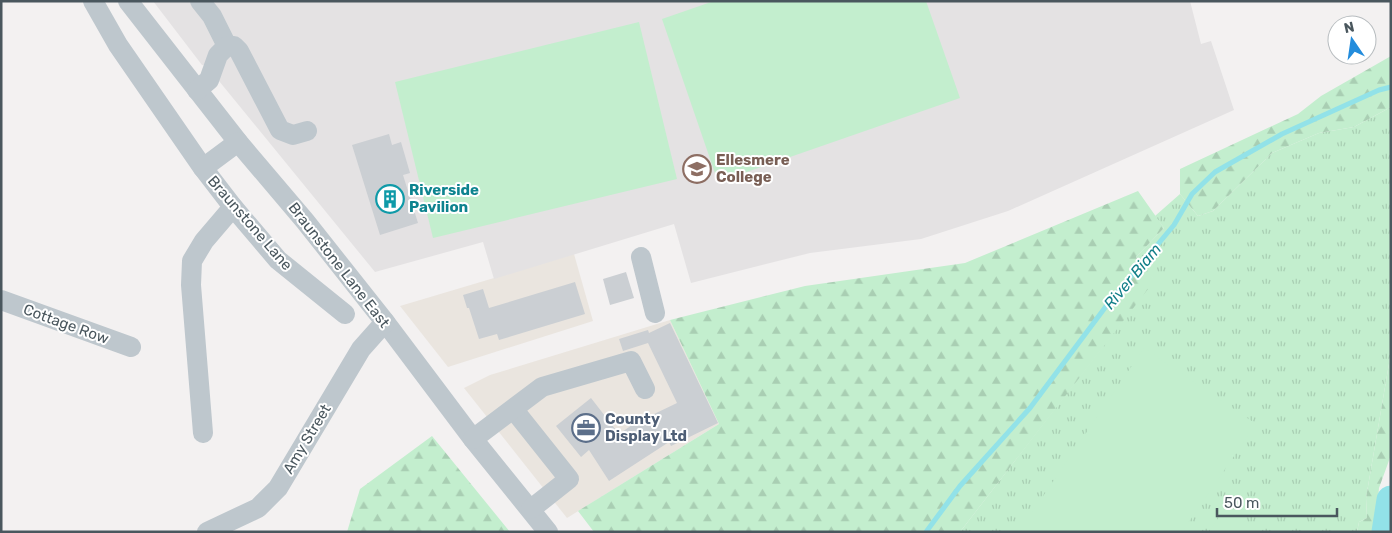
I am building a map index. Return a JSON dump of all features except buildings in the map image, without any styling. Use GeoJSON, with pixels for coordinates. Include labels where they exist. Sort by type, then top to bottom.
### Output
{"type":"FeatureCollection","features":[{"type":"Feature","properties":{"kind":"street","name":"Braunstone Lane"},"geometry":{"type":"LineString","coordinates":[[93,1],[118,45],[203,168],[233,207],[278,260],[345,314]]}},
{"type":"Feature","properties":{"kind":"street","name":"Braunstone Lane East"},"geometry":{"type":"LineString","coordinates":[[128,1],[238,142],[305,221],[385,322],[473,439],[548,532]]}},
{"type":"Feature","properties":{"kind":"street"},"geometry":{"type":"LineString","coordinates":[[200,1],[212,16],[227,46]]}},
{"type":"Feature","properties":{"kind":"street"},"geometry":{"type":"LineString","coordinates":[[197,90],[208,80],[218,55],[227,46],[234,46],[239,51],[280,130],[293,135],[307,131]]}},
{"type":"Feature","properties":{"kind":"street","name":"Braunstone Lane"},"geometry":{"type":"LineString","coordinates":[[203,168],[238,142]]}},
{"type":"Feature","properties":{"kind":"street"},"geometry":{"type":"LineString","coordinates":[[203,433],[191,285],[192,261],[204,241],[233,207]]}},
{"type":"Feature","properties":{"kind":"street"},"geometry":{"type":"LineString","coordinates":[[641,257],[655,313]]}},
{"type":"Feature","properties":{"kind":"street","name":"Cottage Row"},"geometry":{"type":"LineString","coordinates":[[1,300],[130,347]]}},
{"type":"Feature","properties":{"kind":"street","name":"Amy Street"},"geometry":{"type":"LineString","coordinates":[[207,532],[258,508],[278,488],[361,349],[385,322]]}},
{"type":"Feature","properties":{"kind":"street"},"geometry":{"type":"LineString","coordinates":[[473,439],[514,410],[542,387],[631,361],[644,389]]}},
{"type":"Feature","properties":{"kind":"street"},"geometry":{"type":"LineString","coordinates":[[514,410],[569,479],[530,509]]}},
{"type":"Feature","properties":{"kind":"shaded area","name":"Ellesmere College"},"geometry":{"type":"Polygon","coordinates":[[[153,1],[1190,1],[1201,44],[1211,41],[1234,110],[1008,211],[921,239],[810,253],[691,283],[674,224],[494,279],[483,242],[375,272],[219,81],[219,67],[202,65],[153,1]]]}},
{"type":"Feature","properties":{"kind":"shaded area"},"geometry":{"type":"Polygon","coordinates":[[[574,254],[593,321],[448,367],[400,306],[574,254]]]}},
{"type":"Feature","properties":{"kind":"shaded area"},"geometry":{"type":"Polygon","coordinates":[[[670,320],[719,424],[567,518],[464,388],[490,375],[670,320]]]}},
{"type":"Feature","properties":{"kind":"green space"},"geometry":{"type":"Polygon","coordinates":[[[714,1],[926,1],[960,98],[718,182],[662,19],[714,1]]]}},
{"type":"Feature","properties":{"kind":"green space"},"geometry":{"type":"Polygon","coordinates":[[[639,22],[677,179],[433,238],[395,82],[639,22]]]}},
{"type":"Feature","properties":{"kind":"green space"},"geometry":{"type":"Polygon","coordinates":[[[1391,56],[1391,107],[1354,127],[1319,133],[1272,153],[1213,211],[1198,216],[1180,194],[1180,169],[1298,114],[1321,96],[1391,56]]]}},
{"type":"Feature","properties":{"kind":"green space"},"geometry":{"type":"Polygon","coordinates":[[[1391,107],[1391,352],[1366,498],[1367,518],[1359,522],[1357,532],[960,532],[1154,280],[1136,257],[1164,228],[1155,216],[1180,194],[1198,216],[1213,211],[1272,153],[1319,133],[1354,127],[1391,107]]]}},
{"type":"Feature","properties":{"kind":"green space"},"geometry":{"type":"Polygon","coordinates":[[[1138,191],[1164,228],[1136,257],[1155,280],[960,532],[594,532],[578,511],[719,424],[670,320],[805,286],[965,263],[1138,191]]]}},
{"type":"Feature","properties":{"kind":"green space"},"geometry":{"type":"Polygon","coordinates":[[[1144,348],[1256,424],[1182,532],[1023,532],[1020,530],[1144,348]]]}},
{"type":"Feature","properties":{"kind":"green space"},"geometry":{"type":"Polygon","coordinates":[[[1391,352],[1391,455],[1379,488],[1375,532],[1357,532],[1359,522],[1367,518],[1366,498],[1391,352]]]}},
{"type":"Feature","properties":{"kind":"green space"},"geometry":{"type":"Polygon","coordinates":[[[432,436],[510,532],[347,532],[360,489],[432,436]]]}},
{"type":"Feature","properties":{"kind":"green space"},"geometry":{"type":"Polygon","coordinates":[[[1225,508],[1258,532],[1209,532],[1225,508]]]}},
{"type":"Feature","properties":{"kind":"waterway","name":"River Biam"},"geometry":{"type":"LineString","coordinates":[[926,532],[960,486],[1030,408],[1107,305],[1174,225],[1192,194],[1215,172],[1282,134],[1379,90],[1391,87]]}},
{"type":"Feature","properties":{"kind":"waterway","name":"River Biam"},"geometry":{"type":"LineString","coordinates":[[1386,532],[1391,500]]}},
{"type":"Feature","properties":{"kind":"place","name":"Ellesmere College"},"geometry":{"type":"Point","coordinates":[697,169]}},
{"type":"Feature","properties":{"kind":"place","name":"Riverside Pavilion"},"geometry":{"type":"Point","coordinates":[390,199]}},
{"type":"Feature","properties":{"kind":"place","name":"County Display Ltd"},"geometry":{"type":"Point","coordinates":[586,428]}}]}
